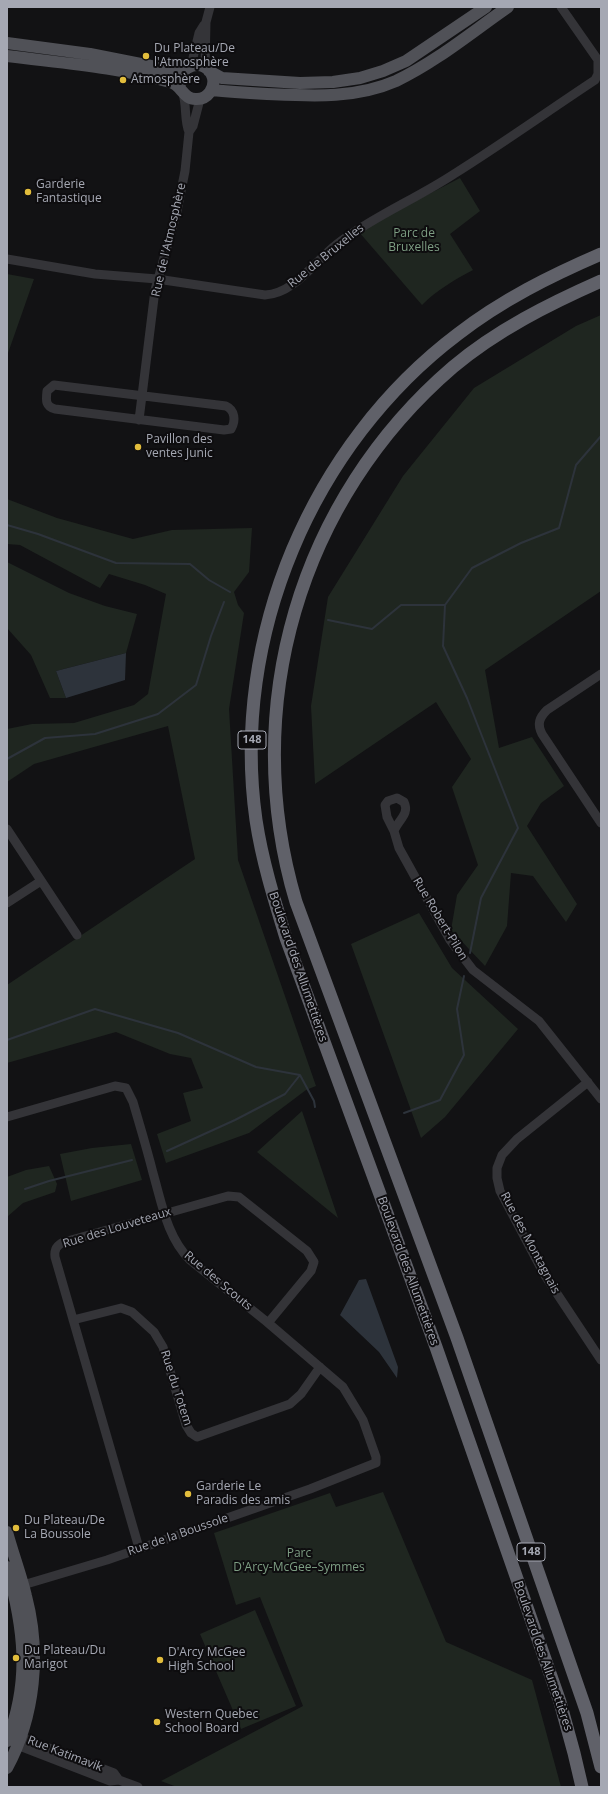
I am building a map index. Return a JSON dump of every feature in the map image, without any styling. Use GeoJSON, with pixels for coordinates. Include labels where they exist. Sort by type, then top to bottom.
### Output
{"type":"FeatureCollection","features":[{"type":"Feature","properties":{"kind":"highway","name":"Boulevard des Allumettières"},"geometry":{"type":"LineString","coordinates":[[582,1787],[560,1702],[435,1344],[286,938],[265,870],[256,820],[252,772],[252,730],[258,673],[270,614],[291,552],[326,483],[347,449],[372,416],[399,386],[421,365],[473,322],[528,288],[601,254]]}},
{"type":"Feature","properties":{"kind":"highway","name":"Boulevard des Allumettières"},"geometry":{"type":"LineString","coordinates":[[601,281],[539,310],[482,345],[453,368],[424,395],[377,447],[355,479],[315,554],[291,626],[280,682],[275,741],[275,786],[279,827],[290,882],[457,1338],[577,1684],[593,1733],[601,1767]]}},
{"type":"Feature","properties":{"kind":"highway"},"geometry":{"type":"LineString","coordinates":[[435,1344],[457,1338]]}},
{"type":"Feature","properties":{"kind":"main road"},"geometry":{"type":"LineString","coordinates":[[7,43],[90,54],[176,71],[187,68],[207,69],[222,78],[300,83],[333,82],[360,78],[383,71],[406,61],[486,7]]}},
{"type":"Feature","properties":{"kind":"main road"},"geometry":{"type":"LineString","coordinates":[[212,90],[318,96],[343,94],[371,89],[397,80],[427,64],[508,7]]}},
{"type":"Feature","properties":{"kind":"main road"},"geometry":{"type":"LineString","coordinates":[[7,56],[119,71],[172,82],[191,99],[200,99],[207,96],[212,90],[213,78],[207,69]]}},
{"type":"Feature","properties":{"kind":"main road"},"geometry":{"type":"LineString","coordinates":[[182,91],[179,80],[187,68]]}},
{"type":"Feature","properties":{"kind":"main road"},"geometry":{"type":"LineString","coordinates":[[7,1532],[14,1588]]}},
{"type":"Feature","properties":{"kind":"main road"},"geometry":{"type":"LineString","coordinates":[[7,1567],[14,1588],[31,1619],[35,1653],[29,1707],[13,1741],[7,1768]]}},
{"type":"Feature","properties":{"kind":"street"},"geometry":{"type":"LineString","coordinates":[[187,68],[200,33],[206,22],[210,7]]}},
{"type":"Feature","properties":{"kind":"street","name":"Rue de Bruxelles"},"geometry":{"type":"LineString","coordinates":[[7,259],[95,274],[157,279],[265,295],[279,292],[294,283],[336,245],[358,228],[422,194],[496,147],[595,80],[598,74],[598,60],[561,7]]}},
{"type":"Feature","properties":{"kind":"street"},"geometry":{"type":"LineString","coordinates":[[206,22],[207,69]]}},
{"type":"Feature","properties":{"kind":"street","name":"Rue de l'Atmosphère"},"geometry":{"type":"LineString","coordinates":[[182,91],[187,105],[186,124],[189,132]]}},
{"type":"Feature","properties":{"kind":"street","name":"Rue de l'Atmosphère"},"geometry":{"type":"LineString","coordinates":[[139,420],[157,279],[179,202],[189,132],[193,126],[200,99]]}},
{"type":"Feature","properties":{"kind":"street"},"geometry":{"type":"LineString","coordinates":[[54,385],[142,395],[226,406],[231,408],[234,414],[233,427],[231,429],[224,430],[56,409],[48,405],[46,402],[48,391],[54,385]]}},
{"type":"Feature","properties":{"kind":"street"},"geometry":{"type":"LineString","coordinates":[[601,674],[547,710],[540,718],[538,723],[542,734],[601,823]]}},
{"type":"Feature","properties":{"kind":"street"},"geometry":{"type":"LineString","coordinates":[[7,829],[77,935]]}},
{"type":"Feature","properties":{"kind":"street","name":"Rue Robert-Pilon"},"geometry":{"type":"LineString","coordinates":[[394,830],[399,848],[450,940],[463,960],[480,976],[539,1021],[601,1099]]}},
{"type":"Feature","properties":{"kind":"street"},"geometry":{"type":"LineString","coordinates":[[7,903],[41,881]]}},
{"type":"Feature","properties":{"kind":"street","name":"Rue des Montagnais"},"geometry":{"type":"LineString","coordinates":[[588,1082],[517,1139],[502,1155],[497,1168],[497,1178],[500,1190],[544,1274],[601,1360]]}},
{"type":"Feature","properties":{"kind":"street","name":"Rue des Scouts"},"geometry":{"type":"LineString","coordinates":[[7,1117],[115,1086],[126,1088],[133,1102],[164,1214],[173,1237],[185,1255],[268,1323],[342,1387],[357,1408],[367,1429],[376,1457],[376,1463]]}},
{"type":"Feature","properties":{"kind":"street","name":"Rue des Louveteaux"},"geometry":{"type":"LineString","coordinates":[[139,1548],[55,1257],[54,1252],[57,1246],[64,1242],[228,1196],[236,1196],[243,1199],[310,1254],[314,1262],[311,1271],[268,1323]]}},
{"type":"Feature","properties":{"kind":"street","name":"Rue du Totem"},"geometry":{"type":"LineString","coordinates":[[73,1320],[121,1308],[132,1312],[154,1332],[163,1347],[186,1425],[191,1433],[197,1437],[290,1404],[301,1394],[320,1367]]}},
{"type":"Feature","properties":{"kind":"street","name":"Rue de la Boussole"},"geometry":{"type":"LineString","coordinates":[[14,1588],[107,1560],[310,1489],[376,1463]]}},
{"type":"Feature","properties":{"kind":"street","name":"Rue Katimavik"},"geometry":{"type":"LineString","coordinates":[[13,1741],[114,1773],[119,1780],[138,1787]]}},
{"type":"Feature","properties":{"kind":"green space","name":"Parc de Bruxelles"},"geometry":{"type":"Polygon","coordinates":[[[460,178],[480,211],[450,234],[473,270],[446,286],[422,305],[359,232],[388,215],[460,178]]]}},
{"type":"Feature","properties":{"kind":"green space"},"geometry":{"type":"Polygon","coordinates":[[[7,274],[34,279],[7,356],[7,274]]]}},
{"type":"Feature","properties":{"kind":"green space"},"geometry":{"type":"Polygon","coordinates":[[[601,315],[601,591],[485,670],[499,748],[532,737],[564,786],[541,803],[527,826],[577,904],[566,922],[533,876],[511,873],[507,926],[485,966],[451,930],[457,895],[478,865],[452,787],[471,759],[436,702],[315,784],[311,706],[328,597],[403,476],[474,388],[576,326],[601,315]]]}},
{"type":"Feature","properties":{"kind":"green space"},"geometry":{"type":"Polygon","coordinates":[[[7,499],[57,518],[133,539],[172,530],[252,528],[249,572],[234,592],[238,605],[244,613],[229,709],[238,860],[316,1086],[306,1090],[249,1133],[166,1163],[157,1134],[191,1121],[183,1093],[203,1088],[191,1058],[170,1054],[116,1032],[7,1063],[7,985],[195,859],[168,726],[34,764],[7,782],[7,729],[32,724],[74,723],[134,705],[148,694],[166,594],[145,585],[109,574],[100,588],[20,545],[7,544],[7,499]]]}},
{"type":"Feature","properties":{"kind":"green space"},"geometry":{"type":"Polygon","coordinates":[[[7,562],[69,593],[105,606],[137,614],[126,653],[56,671],[66,698],[50,698],[31,655],[7,628],[7,562]]]}},
{"type":"Feature","properties":{"kind":"green space"},"geometry":{"type":"Polygon","coordinates":[[[419,913],[452,968],[518,1029],[445,1117],[421,1138],[351,944],[419,913]]]}},
{"type":"Feature","properties":{"kind":"green space"},"geometry":{"type":"Polygon","coordinates":[[[302,1111],[338,1218],[257,1152],[302,1111]]]}},
{"type":"Feature","properties":{"kind":"green space"},"geometry":{"type":"Polygon","coordinates":[[[131,1144],[142,1180],[71,1201],[60,1154],[92,1148],[131,1144]]]}},
{"type":"Feature","properties":{"kind":"green space"},"geometry":{"type":"Polygon","coordinates":[[[49,1166],[57,1184],[55,1192],[23,1203],[7,1217],[7,1177],[26,1170],[49,1166]]]}},
{"type":"Feature","properties":{"kind":"green space","name":"Parc D'Arcy-McGee–Symmes"},"geometry":{"type":"Polygon","coordinates":[[[383,1492],[446,1642],[532,1680],[561,1787],[177,1787],[161,1781],[303,1706],[260,1597],[236,1605],[214,1533],[330,1493],[336,1507],[383,1492]]]}},
{"type":"Feature","properties":{"kind":"green space"},"geometry":{"type":"Polygon","coordinates":[[[255,1610],[296,1706],[241,1729],[200,1634],[255,1610]]]}},
{"type":"Feature","properties":{"kind":"shaded area"},"geometry":{"type":"Polygon","coordinates":[[[126,653],[125,680],[66,698],[56,671],[126,653]]]}},
{"type":"Feature","properties":{"kind":"shaded area"},"geometry":{"type":"Polygon","coordinates":[[[366,1279],[398,1367],[397,1378],[379,1352],[340,1315],[359,1280],[366,1279]]]}},
{"type":"Feature","properties":{"kind":"waterway"},"geometry":{"type":"LineString","coordinates":[[328,620],[372,629],[401,605],[445,605],[472,568],[521,543],[559,528],[576,465],[601,436]]}},
{"type":"Feature","properties":{"kind":"waterway"},"geometry":{"type":"LineString","coordinates":[[7,525],[38,534],[116,563],[190,564],[209,580],[230,592]]}},
{"type":"Feature","properties":{"kind":"waterway"},"geometry":{"type":"LineString","coordinates":[[7,759],[45,738],[95,734],[158,714],[196,685],[211,636],[224,602]]}},
{"type":"Feature","properties":{"kind":"waterway"},"geometry":{"type":"LineString","coordinates":[[445,605],[443,646],[467,698],[518,828],[481,898],[470,953]]}},
{"type":"Feature","properties":{"kind":"waterway"},"geometry":{"type":"LineString","coordinates":[[404,1113],[440,1100],[464,1055],[457,1009],[464,976]]}},
{"type":"Feature","properties":{"kind":"waterway"},"geometry":{"type":"LineString","coordinates":[[7,1040],[95,1009],[178,1033],[256,1067],[300,1075],[314,1101],[315,1107]]}},
{"type":"Feature","properties":{"kind":"waterway"},"geometry":{"type":"LineString","coordinates":[[167,1151],[235,1120],[285,1094],[300,1075]]}},
{"type":"Feature","properties":{"kind":"waterway"},"geometry":{"type":"LineString","coordinates":[[25,1189],[49,1181],[132,1160]]}},
{"type":"Feature","properties":{"kind":"place","name":"Du Plateau/De l'Atmosphère"},"geometry":{"type":"Point","coordinates":[146,56]}},
{"type":"Feature","properties":{"kind":"place","name":"Atmosphère"},"geometry":{"type":"Point","coordinates":[123,80]}},
{"type":"Feature","properties":{"kind":"place","name":"Garderie Fantastique"},"geometry":{"type":"Point","coordinates":[28,192]}},
{"type":"Feature","properties":{"kind":"place","name":"Pavillon des ventes Junic"},"geometry":{"type":"Point","coordinates":[138,447]}},
{"type":"Feature","properties":{"kind":"place","name":"Garderie Le Paradis des amis"},"geometry":{"type":"Point","coordinates":[188,1494]}},
{"type":"Feature","properties":{"kind":"place","name":"Du Plateau/De La Boussole"},"geometry":{"type":"Point","coordinates":[16,1528]}},
{"type":"Feature","properties":{"kind":"place","name":"Du Plateau/Du Marigot"},"geometry":{"type":"Point","coordinates":[16,1658]}},
{"type":"Feature","properties":{"kind":"place","name":"D'Arcy McGee High School"},"geometry":{"type":"Point","coordinates":[160,1660]}},
{"type":"Feature","properties":{"kind":"place","name":"Western Quebec School Board"},"geometry":{"type":"Point","coordinates":[157,1722]}}]}
